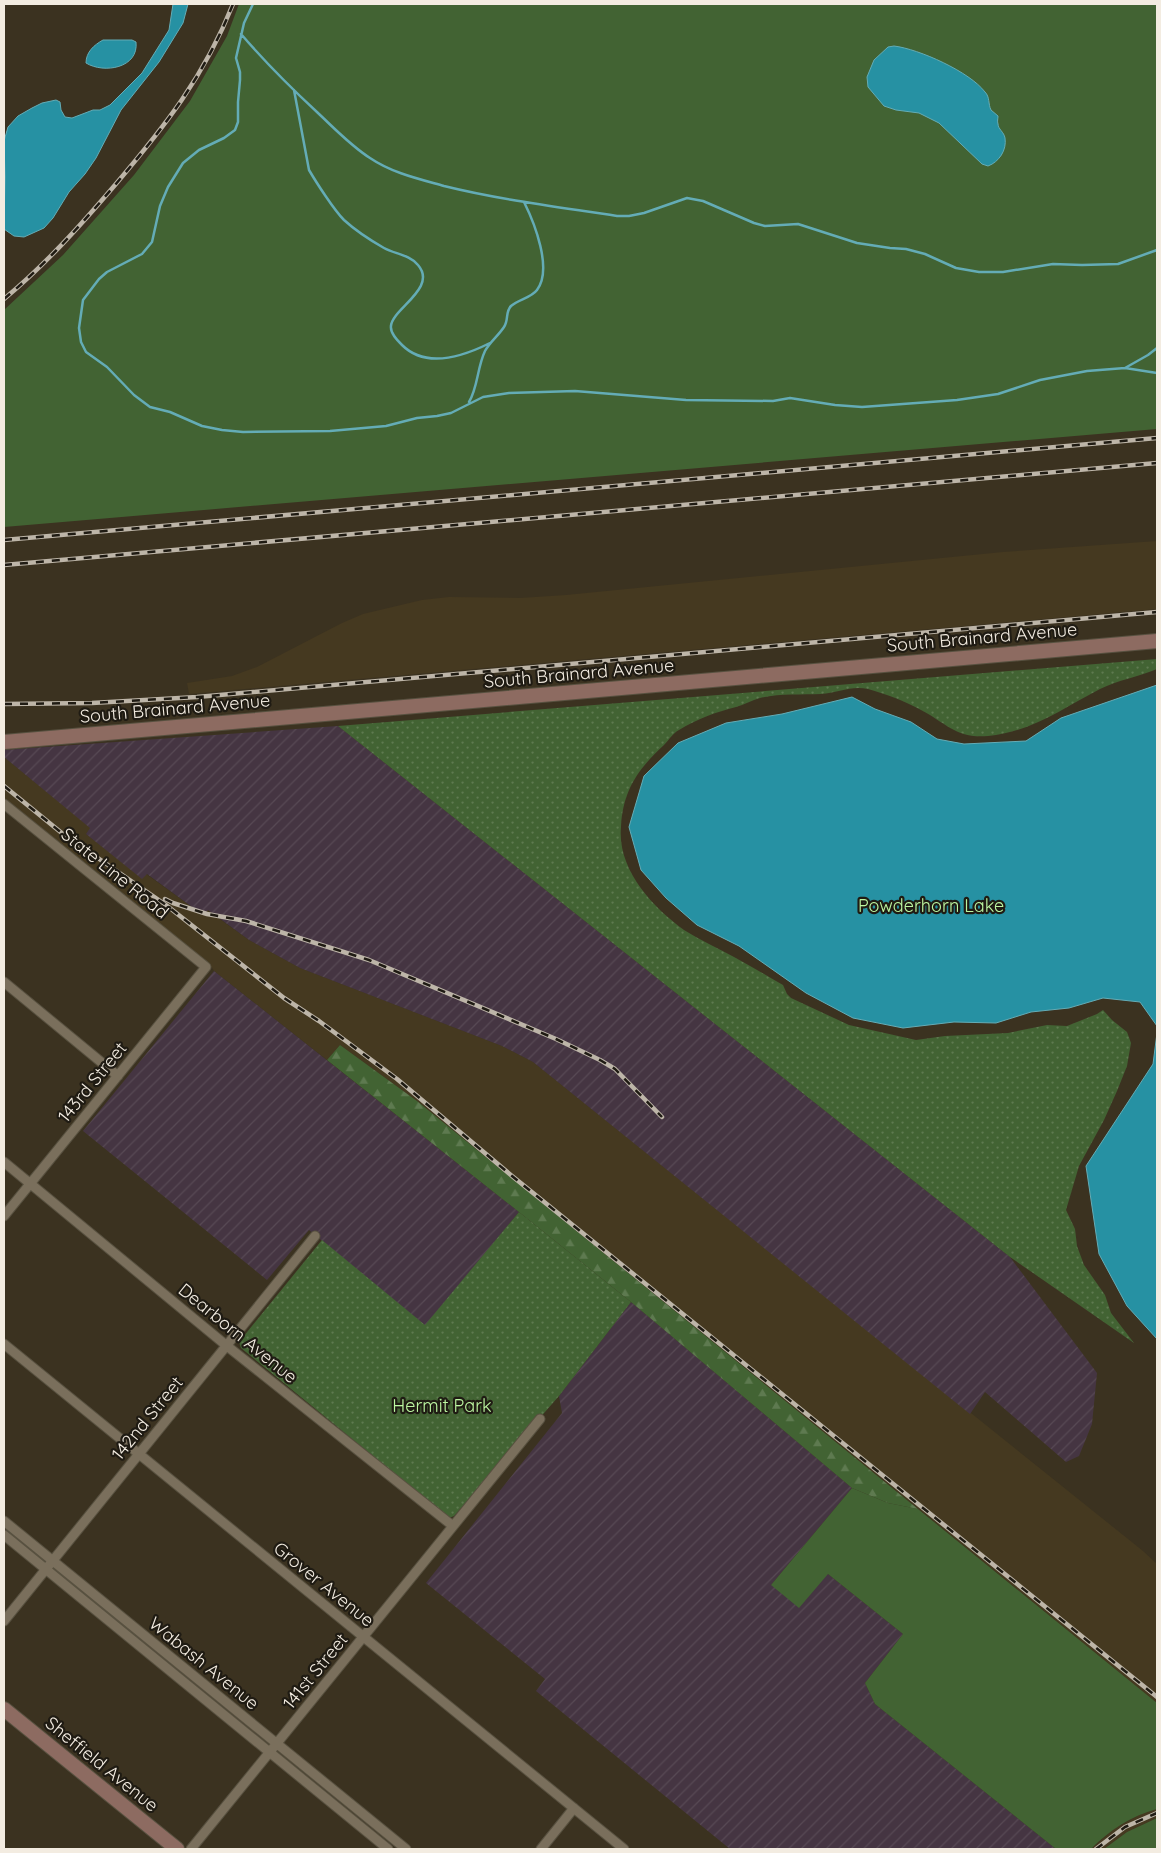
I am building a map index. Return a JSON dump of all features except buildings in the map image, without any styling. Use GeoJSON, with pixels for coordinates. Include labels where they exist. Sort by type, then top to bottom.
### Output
{"type":"FeatureCollection","features":[{"type":"Feature","properties":{"kind":"main road","name":"South Brainard Avenue"},"geometry":{"type":"LineString","coordinates":[[4,742],[1157,640]]}},
{"type":"Feature","properties":{"kind":"main road","name":"Sheffield Avenue"},"geometry":{"type":"LineString","coordinates":[[4,1709],[177,1849]]}},
{"type":"Feature","properties":{"kind":"street","name":"State Line Road"},"geometry":{"type":"LineString","coordinates":[[4,804],[206,967]]}},
{"type":"Feature","properties":{"kind":"street","name":"143rd Street"},"geometry":{"type":"LineString","coordinates":[[4,1216],[206,967]]}},
{"type":"Feature","properties":{"kind":"street"},"geometry":{"type":"LineString","coordinates":[[4,982],[118,1076]]}},
{"type":"Feature","properties":{"kind":"street","name":"Dearborn Avenue"},"geometry":{"type":"LineString","coordinates":[[4,1162],[227,1346],[453,1526]]}},
{"type":"Feature","properties":{"kind":"street","name":"142nd Street"},"geometry":{"type":"LineString","coordinates":[[4,1621],[316,1236]]}},
{"type":"Feature","properties":{"kind":"street","name":"Grover Avenue"},"geometry":{"type":"LineString","coordinates":[[4,1344],[624,1849]]}},
{"type":"Feature","properties":{"kind":"street","name":"141st Street"},"geometry":{"type":"LineString","coordinates":[[191,1849],[540,1419]]}},
{"type":"Feature","properties":{"kind":"street","name":"Wabash Avenue"},"geometry":{"type":"LineString","coordinates":[[4,1521],[406,1849]]}},
{"type":"Feature","properties":{"kind":"street","name":"Wabash Avenue"},"geometry":{"type":"LineString","coordinates":[[4,1535],[388,1849]]}},
{"type":"Feature","properties":{"kind":"street"},"geometry":{"type":"LineString","coordinates":[[541,1849],[574,1808]]}},
{"type":"Feature","properties":{"kind":"shaded area"},"geometry":{"type":"Polygon","coordinates":[[[1157,541],[1157,609],[189,694],[187,683],[232,676],[257,667],[363,614],[422,600],[449,597],[520,598],[566,595],[1003,552],[1157,541]]]}},
{"type":"Feature","properties":{"kind":"shaded area"},"geometry":{"type":"Polygon","coordinates":[[[338,726],[1010,1257],[1097,1373],[1092,1424],[1079,1456],[1066,1462],[985,1392],[970,1414],[533,1062],[502,1046],[300,968],[249,940],[208,910],[203,915],[147,874],[142,879],[86,834],[90,828],[4,757],[4,750],[338,726]]]}},
{"type":"Feature","properties":{"kind":"shaded area"},"geometry":{"type":"Polygon","coordinates":[[[4,757],[91,828],[86,834],[142,878],[146,874],[203,915],[207,910],[249,940],[300,968],[502,1046],[533,1062],[1143,1551],[1157,1564],[1157,1703],[417,1101],[340,1045],[327,1060],[214,971],[211,966],[4,798],[4,757]]]}},
{"type":"Feature","properties":{"kind":"shaded area"},"geometry":{"type":"Polygon","coordinates":[[[214,971],[519,1212],[425,1326],[309,1230],[267,1280],[83,1131],[214,971]]]}},
{"type":"Feature","properties":{"kind":"shaded area"},"geometry":{"type":"Polygon","coordinates":[[[631,1302],[852,1488],[771,1585],[828,1574],[903,1634],[865,1683],[875,1704],[1056,1849],[730,1849],[536,1691],[545,1679],[426,1583],[562,1413],[559,1396],[631,1302]]]}},
{"type":"Feature","properties":{"kind":"shaded area"},"geometry":{"type":"Polygon","coordinates":[[[1157,1809],[1157,1818],[1127,1832],[1104,1849],[1091,1849],[1115,1828],[1143,1813],[1157,1809]]]}},
{"type":"Feature","properties":{"kind":"green space"},"geometry":{"type":"Polygon","coordinates":[[[239,4],[1157,4],[1157,429],[4,527],[4,310],[63,255],[134,175],[190,101],[227,36],[239,4]]]}},
{"type":"Feature","properties":{"kind":"green space"},"geometry":{"type":"Polygon","coordinates":[[[1157,659],[1157,669],[1107,686],[1033,724],[988,736],[960,733],[930,715],[895,698],[862,688],[821,694],[768,696],[757,699],[707,716],[675,733],[639,772],[625,802],[621,827],[621,843],[631,872],[649,898],[672,921],[690,934],[783,985],[791,998],[849,1025],[916,1040],[945,1036],[1008,1033],[1047,1025],[1067,1026],[1103,1010],[1127,1032],[1131,1043],[1127,1066],[1104,1120],[1079,1166],[1066,1210],[1075,1229],[1077,1246],[1084,1265],[1105,1295],[1111,1313],[1134,1343],[1010,1257],[338,726],[1157,659]]]}},
{"type":"Feature","properties":{"kind":"green space"},"geometry":{"type":"Polygon","coordinates":[[[340,1045],[417,1101],[918,1509],[888,1503],[852,1488],[631,1302],[327,1060],[340,1045]]]}},
{"type":"Feature","properties":{"kind":"green space","name":"Hermit Park"},"geometry":{"type":"Polygon","coordinates":[[[519,1212],[631,1302],[559,1396],[454,1516],[449,1518],[241,1348],[239,1342],[322,1240],[425,1325],[519,1212]]]}},
{"type":"Feature","properties":{"kind":"green space"},"geometry":{"type":"Polygon","coordinates":[[[852,1488],[888,1503],[918,1509],[1157,1703],[1157,1809],[1121,1824],[1091,1849],[1056,1849],[875,1704],[865,1683],[903,1634],[828,1574],[799,1608],[771,1585],[852,1488]]]}},
{"type":"Feature","properties":{"kind":"green space"},"geometry":{"type":"Polygon","coordinates":[[[1157,1818],[1157,1849],[1104,1849],[1127,1832],[1157,1818]]]}},
{"type":"Feature","properties":{"kind":"water"},"geometry":{"type":"Polygon","coordinates":[[[173,4],[188,4],[183,23],[159,62],[121,110],[96,158],[69,192],[53,218],[44,228],[24,237],[14,236],[4,229],[4,141],[8,127],[18,116],[42,103],[56,100],[60,102],[61,110],[65,117],[72,118],[110,105],[142,73],[169,30],[173,4]]]}},
{"type":"Feature","properties":{"kind":"water"},"geometry":{"type":"Polygon","coordinates":[[[103,40],[132,40],[136,42],[132,58],[126,63],[111,68],[102,68],[86,63],[87,55],[91,49],[103,40]]]}},
{"type":"Feature","properties":{"kind":"water"},"geometry":{"type":"Polygon","coordinates":[[[894,46],[930,57],[956,69],[978,84],[988,96],[991,110],[998,116],[998,126],[1005,138],[1005,147],[996,162],[988,166],[982,164],[939,123],[919,113],[896,110],[884,106],[868,87],[867,77],[874,60],[888,47],[894,46]]]}},
{"type":"Feature","properties":{"kind":"water","name":"Powderhorn Lake"},"geometry":{"type":"Polygon","coordinates":[[[1157,685],[1157,1026],[1140,1002],[1103,998],[1069,1008],[1031,1012],[996,1023],[954,1022],[903,1028],[853,1018],[806,993],[739,946],[697,925],[666,898],[641,870],[629,827],[644,776],[678,743],[726,723],[782,714],[852,697],[875,709],[911,722],[937,739],[964,744],[1026,741],[1061,718],[1157,685]]]}},
{"type":"Feature","properties":{"kind":"water"},"geometry":{"type":"Polygon","coordinates":[[[1157,1033],[1157,1339],[1127,1306],[1099,1254],[1086,1166],[1153,1064],[1157,1033]]]}},
{"type":"Feature","properties":{"kind":"waterway"},"geometry":{"type":"LineString","coordinates":[[253,4],[244,23],[236,58],[240,80],[238,122],[235,130],[224,138],[199,150],[183,163],[168,187],[160,206],[152,242],[142,254],[107,272],[99,279],[83,300],[79,328],[81,342],[86,352],[107,367],[134,395],[150,407],[170,412],[202,426],[222,430],[243,432],[330,431],[386,426],[417,418],[437,416],[451,413],[483,397],[509,393],[575,391],[686,400],[773,401],[790,398],[862,407],[957,400],[998,394],[1040,380],[1087,371],[1125,368],[1157,373]]}},
{"type":"Feature","properties":{"kind":"waterway"},"geometry":{"type":"LineString","coordinates":[[241,34],[298,94],[343,137],[363,153],[396,172],[465,191],[617,216],[644,213],[687,198],[703,201],[765,226],[798,224],[857,243],[906,249],[925,254],[956,268],[979,272],[1003,272],[1053,264],[1118,264],[1157,250]]}},
{"type":"Feature","properties":{"kind":"waterway"},"geometry":{"type":"LineString","coordinates":[[294,90],[309,170],[330,203],[353,228],[384,248],[411,259],[418,265],[423,274],[419,290],[393,319],[391,329],[396,339],[412,352],[422,357],[434,358],[457,356],[490,343]]}},
{"type":"Feature","properties":{"kind":"waterway"},"geometry":{"type":"LineString","coordinates":[[469,402],[485,351],[504,327],[509,308],[534,293],[541,281],[543,258],[537,233],[524,202]]}},
{"type":"Feature","properties":{"kind":"waterway"},"geometry":{"type":"LineString","coordinates":[[1125,368],[1157,348]]}},
{"type":"Feature","properties":{"kind":"railway"},"geometry":{"type":"LineString","coordinates":[[4,299],[34,273],[75,230],[115,185],[167,121],[209,55],[233,4]]}},
{"type":"Feature","properties":{"kind":"railway"},"geometry":{"type":"LineString","coordinates":[[4,540],[1157,438]]}},
{"type":"Feature","properties":{"kind":"railway"},"geometry":{"type":"LineString","coordinates":[[4,565],[1157,463]]}},
{"type":"Feature","properties":{"kind":"railway"},"geometry":{"type":"LineString","coordinates":[[4,704],[92,703],[197,697],[1157,612]]}},
{"type":"Feature","properties":{"kind":"railway"},"geometry":{"type":"LineString","coordinates":[[4,786],[63,834],[166,905],[284,998],[319,1021],[397,1079],[512,1176],[1157,1697]]}},
{"type":"Feature","properties":{"kind":"railway"},"geometry":{"type":"LineString","coordinates":[[165,899],[207,914],[246,921],[369,960],[556,1039],[615,1069],[662,1117]]}},
{"type":"Feature","properties":{"kind":"railway"},"geometry":{"type":"LineString","coordinates":[[1096,1849],[1125,1827],[1157,1813]]}}]}
